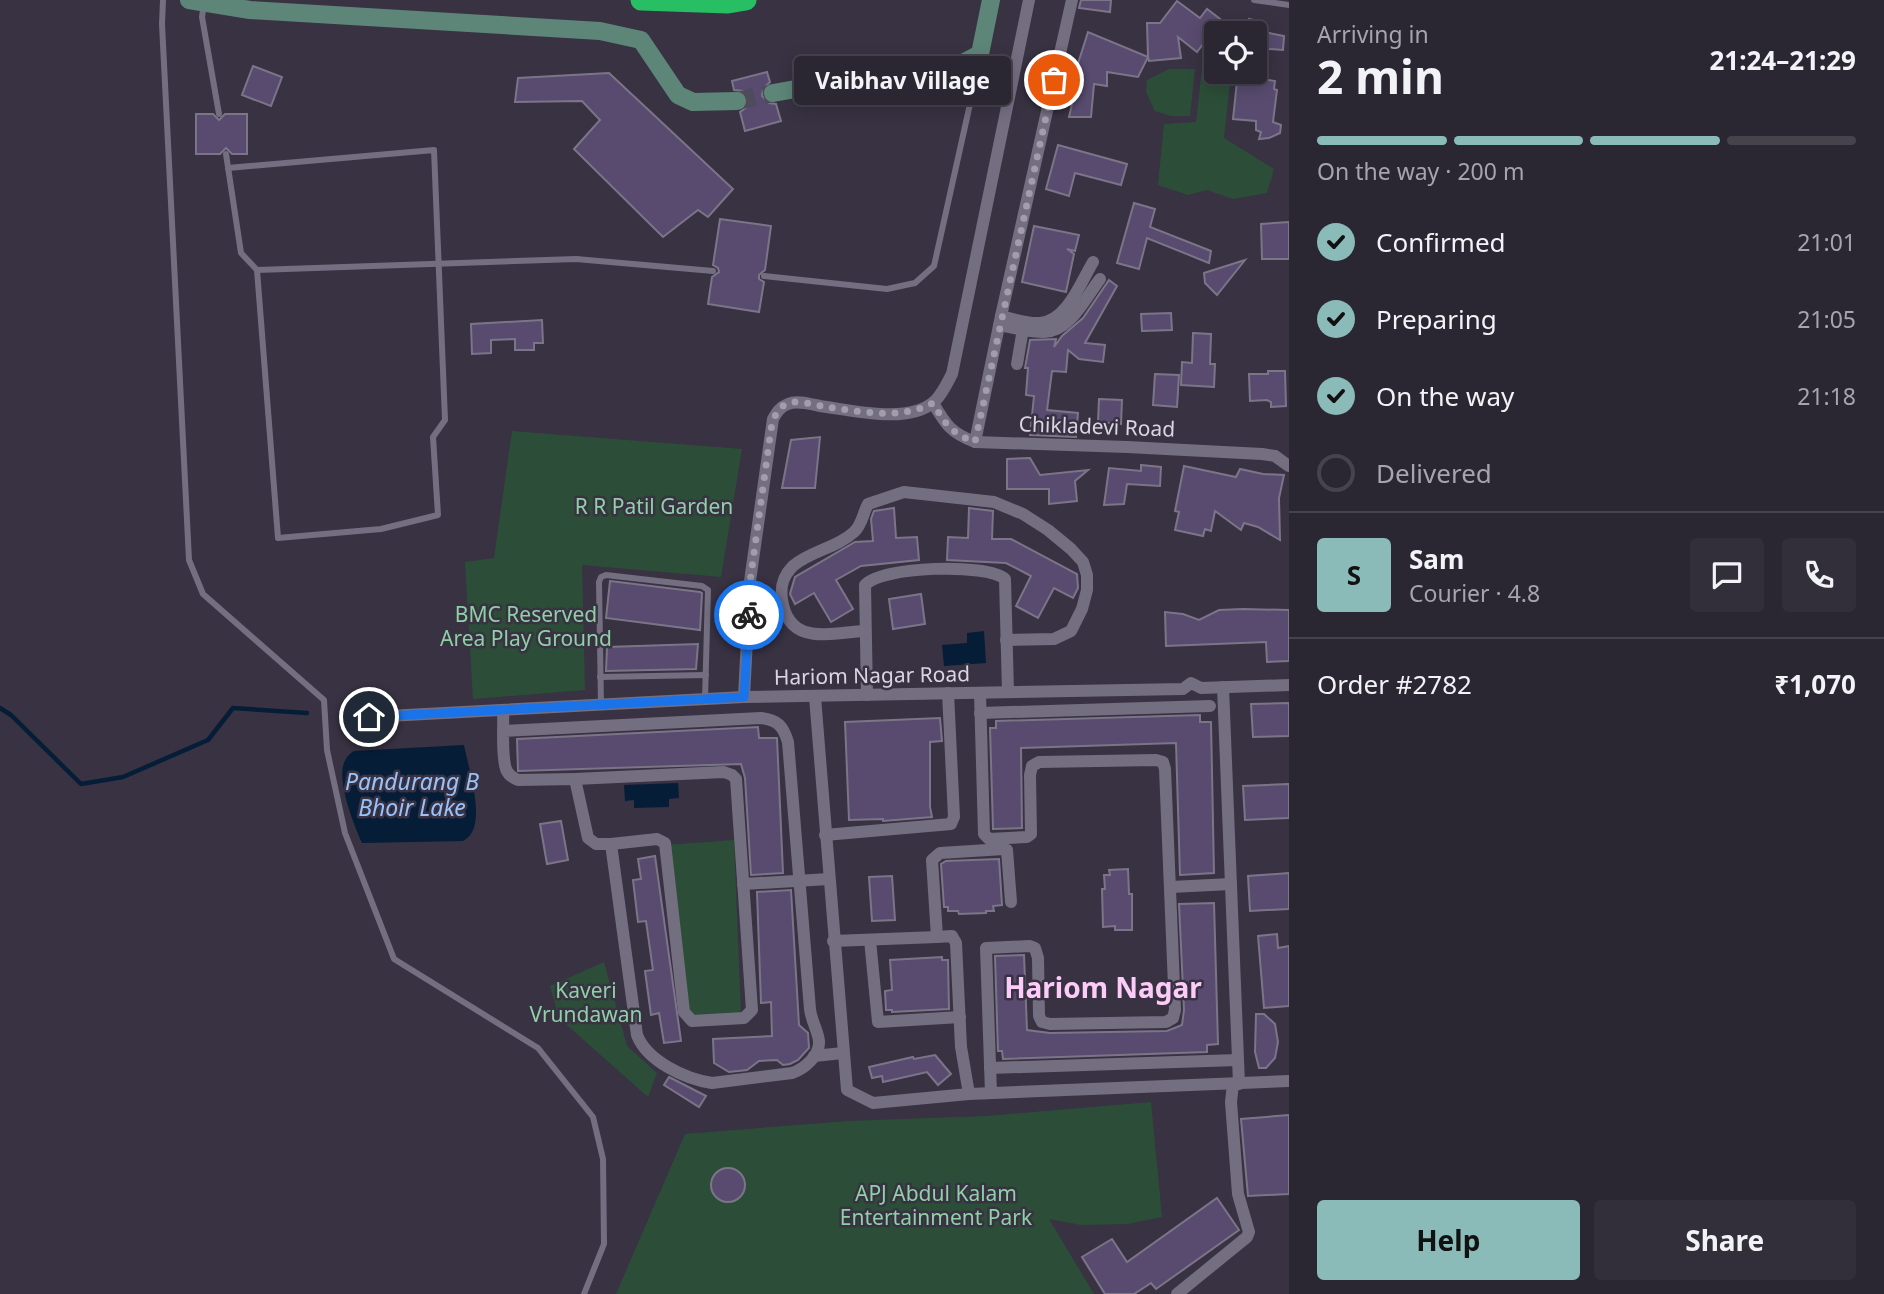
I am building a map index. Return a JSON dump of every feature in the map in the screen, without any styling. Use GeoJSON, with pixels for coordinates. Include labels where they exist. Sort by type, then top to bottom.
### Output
{"type":"FeatureCollection","features":[{"type":"Feature","properties":{"kind":"highway"},"geometry":{"type":"LineString","coordinates":[[641,0],[728,4],[746,0]]}},
{"type":"Feature","properties":{"kind":"street"},"geometry":{"type":"LineString","coordinates":[[773,93],[835,82],[949,69],[981,54],[991,0]]}},
{"type":"Feature","properties":{"kind":"street"},"geometry":{"type":"LineString","coordinates":[[744,697],[750,582],[773,419],[779,408],[795,402],[873,413],[906,413],[933,403],[943,392],[952,374],[1029,0]]}},
{"type":"Feature","properties":{"kind":"street"},"geometry":{"type":"LineString","coordinates":[[933,403],[947,427],[959,436],[975,442],[1072,0]]}},
{"type":"Feature","properties":{"kind":"street"},"geometry":{"type":"LineString","coordinates":[[197,1],[250,10],[600,31],[641,40],[678,94],[685,98],[693,102],[737,101]]}},
{"type":"Feature","properties":{"kind":"street"},"geometry":{"type":"LineString","coordinates":[[1000,321],[1049,321],[1067,306],[1093,262]]}},
{"type":"Feature","properties":{"kind":"street"},"geometry":{"type":"LineString","coordinates":[[1000,321],[1023,329],[1043,332],[1056,330],[1063,326],[1100,279]]}},
{"type":"Feature","properties":{"kind":"street"},"geometry":{"type":"LineString","coordinates":[[1017,364],[1023,329]]}},
{"type":"Feature","properties":{"kind":"street","name":"Chikladevi Road"},"geometry":{"type":"LineString","coordinates":[[975,442],[1127,446],[1262,454],[1275,456],[1289,466]]}},
{"type":"Feature","properties":{"kind":"street"},"geometry":{"type":"LineString","coordinates":[[864,631],[810,634],[794,627],[783,608],[780,589],[782,580],[795,564],[847,538],[855,531],[868,504],[904,492],[994,502],[1023,514],[1048,530],[1083,562],[1087,575],[1087,590],[1082,609],[1071,631],[1054,639],[1006,640]]}},
{"type":"Feature","properties":{"kind":"street"},"geometry":{"type":"LineString","coordinates":[[867,695],[865,587],[870,579],[903,572],[939,569],[986,570],[1003,576],[1006,582],[1006,640],[1013,692],[1019,712]]}},
{"type":"Feature","properties":{"kind":"street","name":"Hariom Nagar Road"},"geometry":{"type":"LineString","coordinates":[[369,717],[744,697],[1185,689],[1191,683],[1201,688],[1289,685]]}},
{"type":"Feature","properties":{"kind":"street"},"geometry":{"type":"LineString","coordinates":[[1177,1294],[1247,1237],[1249,1232],[1238,1194],[1231,1102],[1238,1060],[1223,687]]}},
{"type":"Feature","properties":{"kind":"street"},"geometry":{"type":"LineString","coordinates":[[1184,707],[1185,689]]}},
{"type":"Feature","properties":{"kind":"street"},"geometry":{"type":"LineString","coordinates":[[1110,690],[1110,709]]}},
{"type":"Feature","properties":{"kind":"street"},"geometry":{"type":"LineString","coordinates":[[1056,691],[1057,711]]}},
{"type":"Feature","properties":{"kind":"street"},"geometry":{"type":"LineString","coordinates":[[825,835],[951,824],[954,817],[948,693]]}},
{"type":"Feature","properties":{"kind":"street"},"geometry":{"type":"LineString","coordinates":[[980,693],[986,838],[1027,838],[1031,834],[1030,775],[1032,766],[1039,762],[1163,762],[1166,769],[1175,1010],[1173,1018],[1166,1022],[1042,1022],[1039,1016],[1038,958],[1035,948],[988,948],[985,951],[991,1093]]}},
{"type":"Feature","properties":{"kind":"street"},"geometry":{"type":"LineString","coordinates":[[815,697],[847,1090],[873,1103],[970,1094],[1289,1081]]}},
{"type":"Feature","properties":{"kind":"street"},"geometry":{"type":"LineString","coordinates":[[981,713],[1210,706]]}},
{"type":"Feature","properties":{"kind":"street"},"geometry":{"type":"LineString","coordinates":[[503,710],[506,770],[511,777],[518,780],[724,772],[732,775],[737,785],[752,1010],[744,1018],[692,1021],[684,1012],[665,843],[657,839],[596,844],[588,838],[575,779]]}},
{"type":"Feature","properties":{"kind":"street"},"geometry":{"type":"LineString","coordinates":[[504,731],[772,719],[784,730],[788,742],[810,1009],[819,1040],[814,1056],[803,1069],[792,1073],[712,1083],[688,1078],[658,1060],[641,1045],[637,1035],[611,844]]}},
{"type":"Feature","properties":{"kind":"street"},"geometry":{"type":"LineString","coordinates":[[937,937],[932,860],[935,855],[1004,849],[1009,854],[1011,902]]}},
{"type":"Feature","properties":{"kind":"street"},"geometry":{"type":"LineString","coordinates":[[743,884],[829,879]]}},
{"type":"Feature","properties":{"kind":"street"},"geometry":{"type":"LineString","coordinates":[[1171,887],[1231,884]]}},
{"type":"Feature","properties":{"kind":"street"},"geometry":{"type":"LineString","coordinates":[[833,941],[952,936],[956,943],[961,1047],[970,1094]]}},
{"type":"Feature","properties":{"kind":"street"},"geometry":{"type":"LineString","coordinates":[[870,940],[878,1022],[960,1017]]}},
{"type":"Feature","properties":{"kind":"street"},"geometry":{"type":"LineString","coordinates":[[814,1056],[843,1053]]}},
{"type":"Feature","properties":{"kind":"street"},"geometry":{"type":"LineString","coordinates":[[990,1068],[1238,1060]]}},
{"type":"Feature","properties":{"kind":"street"},"geometry":{"type":"LineString","coordinates":[[1180,1061],[1182,1086]]}},
{"type":"Feature","properties":{"kind":"street"},"geometry":{"type":"LineString","coordinates":[[1128,1063],[1129,1088]]}},
{"type":"Feature","properties":{"kind":"street"},"geometry":{"type":"LineString","coordinates":[[1075,1065],[1077,1090]]}},
{"type":"Feature","properties":{"kind":"street"},"geometry":{"type":"LineString","coordinates":[[1031,1067],[1032,1091]]}},
{"type":"Feature","properties":{"kind":"lane"},"geometry":{"type":"LineString","coordinates":[[163,0],[189,560],[203,594],[324,699],[327,750],[345,833],[394,959],[538,1048],[593,1117],[603,1159],[604,1244],[584,1294]]}},
{"type":"Feature","properties":{"kind":"lane"},"geometry":{"type":"LineString","coordinates":[[1254,0],[1289,5]]}},
{"type":"Feature","properties":{"kind":"lane"},"geometry":{"type":"LineString","coordinates":[[197,1],[219,114]]}},
{"type":"Feature","properties":{"kind":"lane"},"geometry":{"type":"LineString","coordinates":[[764,276],[887,289],[915,284],[934,266],[981,54]]}},
{"type":"Feature","properties":{"kind":"lane"},"geometry":{"type":"LineString","coordinates":[[226,154],[228,168],[241,254],[257,270],[278,538],[381,529],[438,515],[433,437],[445,420],[434,150],[228,168]]}},
{"type":"Feature","properties":{"kind":"lane"},"geometry":{"type":"LineString","coordinates":[[257,270],[576,259],[713,271]]}},
{"type":"Feature","properties":{"kind":"lane"},"geometry":{"type":"LineString","coordinates":[[601,705],[598,582],[606,575],[705,587],[708,594],[705,699]]}},
{"type":"Feature","properties":{"kind":"lane"},"geometry":{"type":"LineString","coordinates":[[600,677],[706,675]]}},
{"type":"Feature","properties":{"kind":"green space"},"geometry":{"type":"Polygon","coordinates":[[[1204,67],[1204,84],[1230,84],[1224,138],[1274,169],[1267,193],[1233,199],[1207,190],[1188,195],[1158,185],[1164,124],[1196,122],[1204,67]]]}},
{"type":"Feature","properties":{"kind":"green space"},"geometry":{"type":"Polygon","coordinates":[[[1169,69],[1195,69],[1190,116],[1171,116],[1155,111],[1146,92],[1147,80],[1169,69]]]}},
{"type":"Feature","properties":{"kind":"green space","name":"R R Patil Garden"},"geometry":{"type":"Polygon","coordinates":[[[512,431],[742,449],[721,577],[582,565],[585,690],[473,699],[465,562],[494,558],[512,431]]]}},
{"type":"Feature","properties":{"kind":"green space"},"geometry":{"type":"Polygon","coordinates":[[[734,840],[741,1016],[689,1018],[665,845],[734,840]]]}},
{"type":"Feature","properties":{"kind":"green space","name":"Kaveri Vrundawan"},"geometry":{"type":"Polygon","coordinates":[[[604,962],[627,1046],[657,1073],[648,1097],[559,1018],[550,986],[604,962]]]}},
{"type":"Feature","properties":{"kind":"green space","name":"APJ Abdul Kalam Entertainment Park"},"geometry":{"type":"Polygon","coordinates":[[[1151,1102],[1162,1217],[1128,1224],[1081,1225],[1049,1219],[1094,1294],[616,1294],[685,1134],[848,1121],[986,1116],[1151,1102]]]}},
{"type":"Feature","properties":{"kind":"water"},"geometry":{"type":"Polygon","coordinates":[[[984,631],[986,663],[944,666],[942,645],[967,643],[967,633],[984,631]]]}},
{"type":"Feature","properties":{"kind":"water","name":"Pandurang B Bhoir Lake"},"geometry":{"type":"Polygon","coordinates":[[[464,745],[476,803],[475,826],[468,837],[463,841],[362,843],[350,813],[342,777],[343,767],[350,754],[354,751],[464,745]]]}},
{"type":"Feature","properties":{"kind":"water"},"geometry":{"type":"Polygon","coordinates":[[[678,783],[679,798],[669,799],[669,807],[634,808],[634,800],[625,801],[624,785],[678,783]]]}},
{"type":"Feature","properties":{"kind":"building"},"geometry":{"type":"Polygon","coordinates":[[[1081,0],[1111,0],[1110,12],[1079,8],[1081,0]]]}},
{"type":"Feature","properties":{"kind":"building"},"geometry":{"type":"Polygon","coordinates":[[[1177,1],[1200,18],[1207,9],[1223,21],[1204,21],[1204,45],[1197,52],[1178,37],[1181,58],[1149,61],[1147,23],[1160,23],[1177,1]]]}},
{"type":"Feature","properties":{"kind":"building"},"geometry":{"type":"Polygon","coordinates":[[[1088,32],[1148,57],[1138,77],[1107,72],[1107,86],[1094,84],[1091,117],[1069,117],[1072,104],[1066,101],[1088,32]]]}},
{"type":"Feature","properties":{"kind":"building"},"geometry":{"type":"Polygon","coordinates":[[[1267,33],[1284,36],[1283,50],[1267,49],[1267,33]]]}},
{"type":"Feature","properties":{"kind":"building"},"geometry":{"type":"Polygon","coordinates":[[[253,66],[282,77],[271,106],[242,95],[253,66]]]}},
{"type":"Feature","properties":{"kind":"building"},"geometry":{"type":"Polygon","coordinates":[[[767,72],[770,82],[763,89],[762,96],[769,103],[776,104],[781,121],[745,131],[740,112],[747,107],[748,100],[743,91],[734,90],[732,81],[767,72]]]}},
{"type":"Feature","properties":{"kind":"building"},"geometry":{"type":"Polygon","coordinates":[[[609,73],[733,189],[708,217],[698,210],[663,237],[574,149],[600,120],[582,101],[515,102],[518,78],[609,73]]]}},
{"type":"Feature","properties":{"kind":"building"},"geometry":{"type":"Polygon","coordinates":[[[1267,80],[1275,81],[1274,89],[1277,90],[1273,122],[1281,125],[1280,133],[1259,139],[1261,132],[1256,130],[1256,121],[1233,119],[1237,84],[1267,84],[1267,80]]]}},
{"type":"Feature","properties":{"kind":"building"},"geometry":{"type":"Polygon","coordinates":[[[196,114],[213,114],[219,120],[225,114],[247,114],[247,154],[232,154],[226,148],[220,154],[196,154],[196,114]]]}},
{"type":"Feature","properties":{"kind":"building"},"geometry":{"type":"Polygon","coordinates":[[[1058,145],[1127,164],[1121,185],[1075,173],[1069,196],[1046,189],[1058,145]]]}},
{"type":"Feature","properties":{"kind":"building"},"geometry":{"type":"Polygon","coordinates":[[[1134,203],[1155,209],[1150,227],[1211,251],[1209,263],[1147,238],[1139,269],[1117,263],[1134,203]]]}},
{"type":"Feature","properties":{"kind":"building"},"geometry":{"type":"Polygon","coordinates":[[[720,219],[771,226],[765,270],[759,275],[759,279],[764,282],[759,312],[708,304],[712,277],[719,272],[713,265],[720,219]]]}},
{"type":"Feature","properties":{"kind":"building"},"geometry":{"type":"Polygon","coordinates":[[[1289,222],[1289,259],[1262,259],[1261,224],[1289,222]]]}},
{"type":"Feature","properties":{"kind":"building"},"geometry":{"type":"Polygon","coordinates":[[[1034,226],[1079,235],[1075,251],[1067,249],[1074,254],[1066,292],[1022,282],[1034,226]]]}},
{"type":"Feature","properties":{"kind":"building"},"geometry":{"type":"Polygon","coordinates":[[[1245,260],[1217,295],[1205,283],[1204,273],[1245,260]]]}},
{"type":"Feature","properties":{"kind":"building"},"geometry":{"type":"Polygon","coordinates":[[[1109,280],[1117,286],[1085,343],[1105,345],[1103,362],[1079,359],[1068,350],[1066,372],[1052,371],[1047,410],[1078,413],[1076,437],[1030,435],[1034,396],[1026,395],[1028,368],[1025,368],[1030,340],[1056,339],[1054,347],[1062,336],[1083,318],[1109,280]]]}},
{"type":"Feature","properties":{"kind":"building"},"geometry":{"type":"Polygon","coordinates":[[[1171,313],[1172,330],[1142,331],[1141,314],[1171,313]]]}},
{"type":"Feature","properties":{"kind":"building"},"geometry":{"type":"Polygon","coordinates":[[[542,320],[543,343],[534,343],[534,350],[515,350],[515,339],[491,340],[491,353],[472,354],[471,324],[542,320]]]}},
{"type":"Feature","properties":{"kind":"building"},"geometry":{"type":"Polygon","coordinates":[[[1193,333],[1211,334],[1210,364],[1215,364],[1214,387],[1181,385],[1182,362],[1192,363],[1193,333]]]}},
{"type":"Feature","properties":{"kind":"building"},"geometry":{"type":"Polygon","coordinates":[[[1268,371],[1285,371],[1286,406],[1271,407],[1271,402],[1267,400],[1250,401],[1249,374],[1268,374],[1268,371]]]}},
{"type":"Feature","properties":{"kind":"building"},"geometry":{"type":"Polygon","coordinates":[[[1155,374],[1179,375],[1177,407],[1153,405],[1155,374]]]}},
{"type":"Feature","properties":{"kind":"building"},"geometry":{"type":"Polygon","coordinates":[[[1099,399],[1122,400],[1121,424],[1098,422],[1099,399]]]}},
{"type":"Feature","properties":{"kind":"building"},"geometry":{"type":"Polygon","coordinates":[[[820,437],[815,488],[782,488],[791,440],[820,437]]]}},
{"type":"Feature","properties":{"kind":"building"},"geometry":{"type":"Polygon","coordinates":[[[1030,458],[1040,475],[1088,470],[1075,481],[1077,501],[1049,504],[1049,489],[1007,489],[1007,459],[1030,458]]]}},
{"type":"Feature","properties":{"kind":"building"},"geometry":{"type":"Polygon","coordinates":[[[1141,465],[1161,467],[1160,486],[1127,484],[1124,504],[1104,505],[1109,468],[1141,471],[1141,465]]]}},
{"type":"Feature","properties":{"kind":"building"},"geometry":{"type":"Polygon","coordinates":[[[1184,466],[1236,477],[1240,469],[1284,475],[1279,498],[1280,540],[1258,527],[1244,523],[1241,530],[1215,511],[1211,531],[1205,529],[1203,536],[1175,530],[1179,512],[1175,511],[1184,466]]]}},
{"type":"Feature","properties":{"kind":"building"},"geometry":{"type":"Polygon","coordinates":[[[894,508],[896,538],[917,537],[919,560],[861,566],[836,580],[853,609],[831,622],[814,593],[795,604],[790,594],[795,577],[855,542],[873,541],[871,519],[874,511],[894,508]]]}},
{"type":"Feature","properties":{"kind":"building"},"geometry":{"type":"Polygon","coordinates":[[[969,508],[993,511],[992,539],[1011,539],[1077,574],[1078,588],[1073,598],[1054,588],[1038,618],[1016,606],[1031,576],[1006,563],[947,560],[948,537],[968,538],[969,508]]]}},
{"type":"Feature","properties":{"kind":"building"},"geometry":{"type":"Polygon","coordinates":[[[610,581],[702,593],[700,630],[606,618],[610,581]]]}},
{"type":"Feature","properties":{"kind":"building"},"geometry":{"type":"Polygon","coordinates":[[[921,594],[925,624],[893,629],[889,599],[921,594]]]}},
{"type":"Feature","properties":{"kind":"building"},"geometry":{"type":"Polygon","coordinates":[[[1219,610],[1289,610],[1289,661],[1267,662],[1266,642],[1166,646],[1165,612],[1183,614],[1199,620],[1219,610]]]}},
{"type":"Feature","properties":{"kind":"building"},"geometry":{"type":"Polygon","coordinates":[[[698,644],[696,669],[606,671],[607,647],[698,644]]]}},
{"type":"Feature","properties":{"kind":"building"},"geometry":{"type":"Polygon","coordinates":[[[1289,703],[1289,736],[1253,737],[1251,704],[1289,703]]]}},
{"type":"Feature","properties":{"kind":"building"},"geometry":{"type":"Polygon","coordinates":[[[1200,715],[1200,722],[1211,722],[1214,873],[1180,875],[1176,743],[1021,748],[1022,828],[993,829],[990,728],[996,728],[996,721],[1200,715]]]}},
{"type":"Feature","properties":{"kind":"building"},"geometry":{"type":"Polygon","coordinates":[[[940,718],[942,741],[930,742],[932,817],[883,821],[849,820],[845,722],[940,718]]]}},
{"type":"Feature","properties":{"kind":"building"},"geometry":{"type":"Polygon","coordinates":[[[758,727],[759,738],[777,738],[783,873],[751,875],[745,778],[741,764],[518,771],[517,739],[758,727]]]}},
{"type":"Feature","properties":{"kind":"building"},"geometry":{"type":"Polygon","coordinates":[[[1289,784],[1289,818],[1245,820],[1243,786],[1289,784]]]}},
{"type":"Feature","properties":{"kind":"building"},"geometry":{"type":"Polygon","coordinates":[[[561,821],[568,860],[547,864],[540,824],[561,821]]]}},
{"type":"Feature","properties":{"kind":"building"},"geometry":{"type":"Polygon","coordinates":[[[655,856],[681,1041],[664,1043],[659,1013],[651,1015],[645,971],[653,970],[646,921],[638,922],[633,880],[641,879],[638,859],[655,856]]]}},
{"type":"Feature","properties":{"kind":"building"},"geometry":{"type":"Polygon","coordinates":[[[999,859],[1002,905],[993,906],[994,911],[986,913],[959,914],[958,911],[948,911],[948,907],[944,907],[941,864],[946,861],[999,859]]]}},
{"type":"Feature","properties":{"kind":"building"},"geometry":{"type":"Polygon","coordinates":[[[1128,869],[1129,894],[1132,894],[1132,930],[1115,930],[1115,926],[1103,927],[1104,875],[1110,875],[1109,870],[1128,869]]]}},
{"type":"Feature","properties":{"kind":"building"},"geometry":{"type":"Polygon","coordinates":[[[1289,873],[1289,909],[1250,911],[1248,876],[1289,873]]]}},
{"type":"Feature","properties":{"kind":"building"},"geometry":{"type":"Polygon","coordinates":[[[892,876],[895,920],[872,921],[869,877],[892,876]]]}},
{"type":"Feature","properties":{"kind":"building"},"geometry":{"type":"Polygon","coordinates":[[[791,890],[799,1025],[808,1033],[809,1048],[790,1064],[783,1065],[777,1060],[759,1061],[747,1070],[729,1072],[714,1063],[713,1039],[772,1036],[771,1002],[761,1003],[757,892],[791,890]]]}},
{"type":"Feature","properties":{"kind":"building"},"geometry":{"type":"Polygon","coordinates":[[[1214,903],[1218,1044],[1207,1045],[1207,1052],[1003,1059],[1002,1051],[998,1051],[995,956],[1024,955],[1027,1030],[1050,1033],[1167,1031],[1182,1025],[1184,1010],[1179,904],[1214,903]]]}},
{"type":"Feature","properties":{"kind":"building"},"geometry":{"type":"Polygon","coordinates":[[[1277,934],[1278,948],[1289,946],[1289,1006],[1264,1008],[1258,936],[1277,934]]]}},
{"type":"Feature","properties":{"kind":"building"},"geometry":{"type":"Polygon","coordinates":[[[942,957],[942,960],[948,960],[949,1009],[886,1010],[885,991],[892,990],[890,960],[942,957]]]}},
{"type":"Feature","properties":{"kind":"building"},"geometry":{"type":"Polygon","coordinates":[[[1256,1014],[1264,1014],[1275,1024],[1278,1042],[1275,1058],[1266,1068],[1259,1068],[1255,1052],[1256,1014]]]}},
{"type":"Feature","properties":{"kind":"building"},"geometry":{"type":"Polygon","coordinates":[[[935,1055],[951,1074],[938,1085],[927,1072],[883,1082],[882,1076],[872,1078],[869,1067],[913,1057],[935,1055]]]}},
{"type":"Feature","properties":{"kind":"building"},"geometry":{"type":"Polygon","coordinates":[[[669,1077],[706,1096],[699,1107],[664,1085],[669,1077]]]}},
{"type":"Feature","properties":{"kind":"building"},"geometry":{"type":"Polygon","coordinates":[[[1289,1115],[1289,1194],[1248,1196],[1241,1119],[1289,1115]]]}},
{"type":"Feature","properties":{"kind":"building"},"geometry":{"type":"Polygon","coordinates":[[[728,1168],[740,1173],[745,1185],[740,1197],[728,1202],[716,1197],[711,1185],[716,1173],[728,1168]]]}},
{"type":"Feature","properties":{"kind":"building"},"geometry":{"type":"Polygon","coordinates":[[[1217,1198],[1239,1230],[1156,1289],[1151,1283],[1134,1294],[1105,1294],[1082,1257],[1112,1239],[1127,1262],[1217,1198]]]}},
{"type":"Feature","properties":{"kind":"waterway"},"geometry":{"type":"LineString","coordinates":[[0,708],[11,715],[81,784],[123,777],[208,740],[233,708],[307,713]]}},
{"type":"Feature","properties":{"kind":"tunnel"},"geometry":{"type":"LineString","coordinates":[[737,101],[773,93]]}},
{"type":"Feature","properties":{"kind":"way so far"},"geometry":{"type":"LineString","coordinates":[[749,615],[750,582],[771,429],[779,408],[795,402],[873,413],[906,413],[933,403],[947,427],[959,436],[975,442],[1054,80]]}},
{"type":"Feature","properties":{"kind":"place","name":"Vaibhav Village"},"geometry":{"type":"Point","coordinates":[1054,80]}},
{"type":"Feature","properties":{"kind":"district","name":"Hariom Nagar"},"geometry":{"type":"Point","coordinates":[1103,988]}},
{"type":"Feature","properties":{"kind":"route"},"geometry":{"type":"LineString","coordinates":[[369,717],[744,697],[749,615]]}},
{"type":"Feature","properties":{"kind":"park label","name":"BMC Reserved Area Play Ground"},"geometry":{"type":"Point","coordinates":[526,627]}}]}
